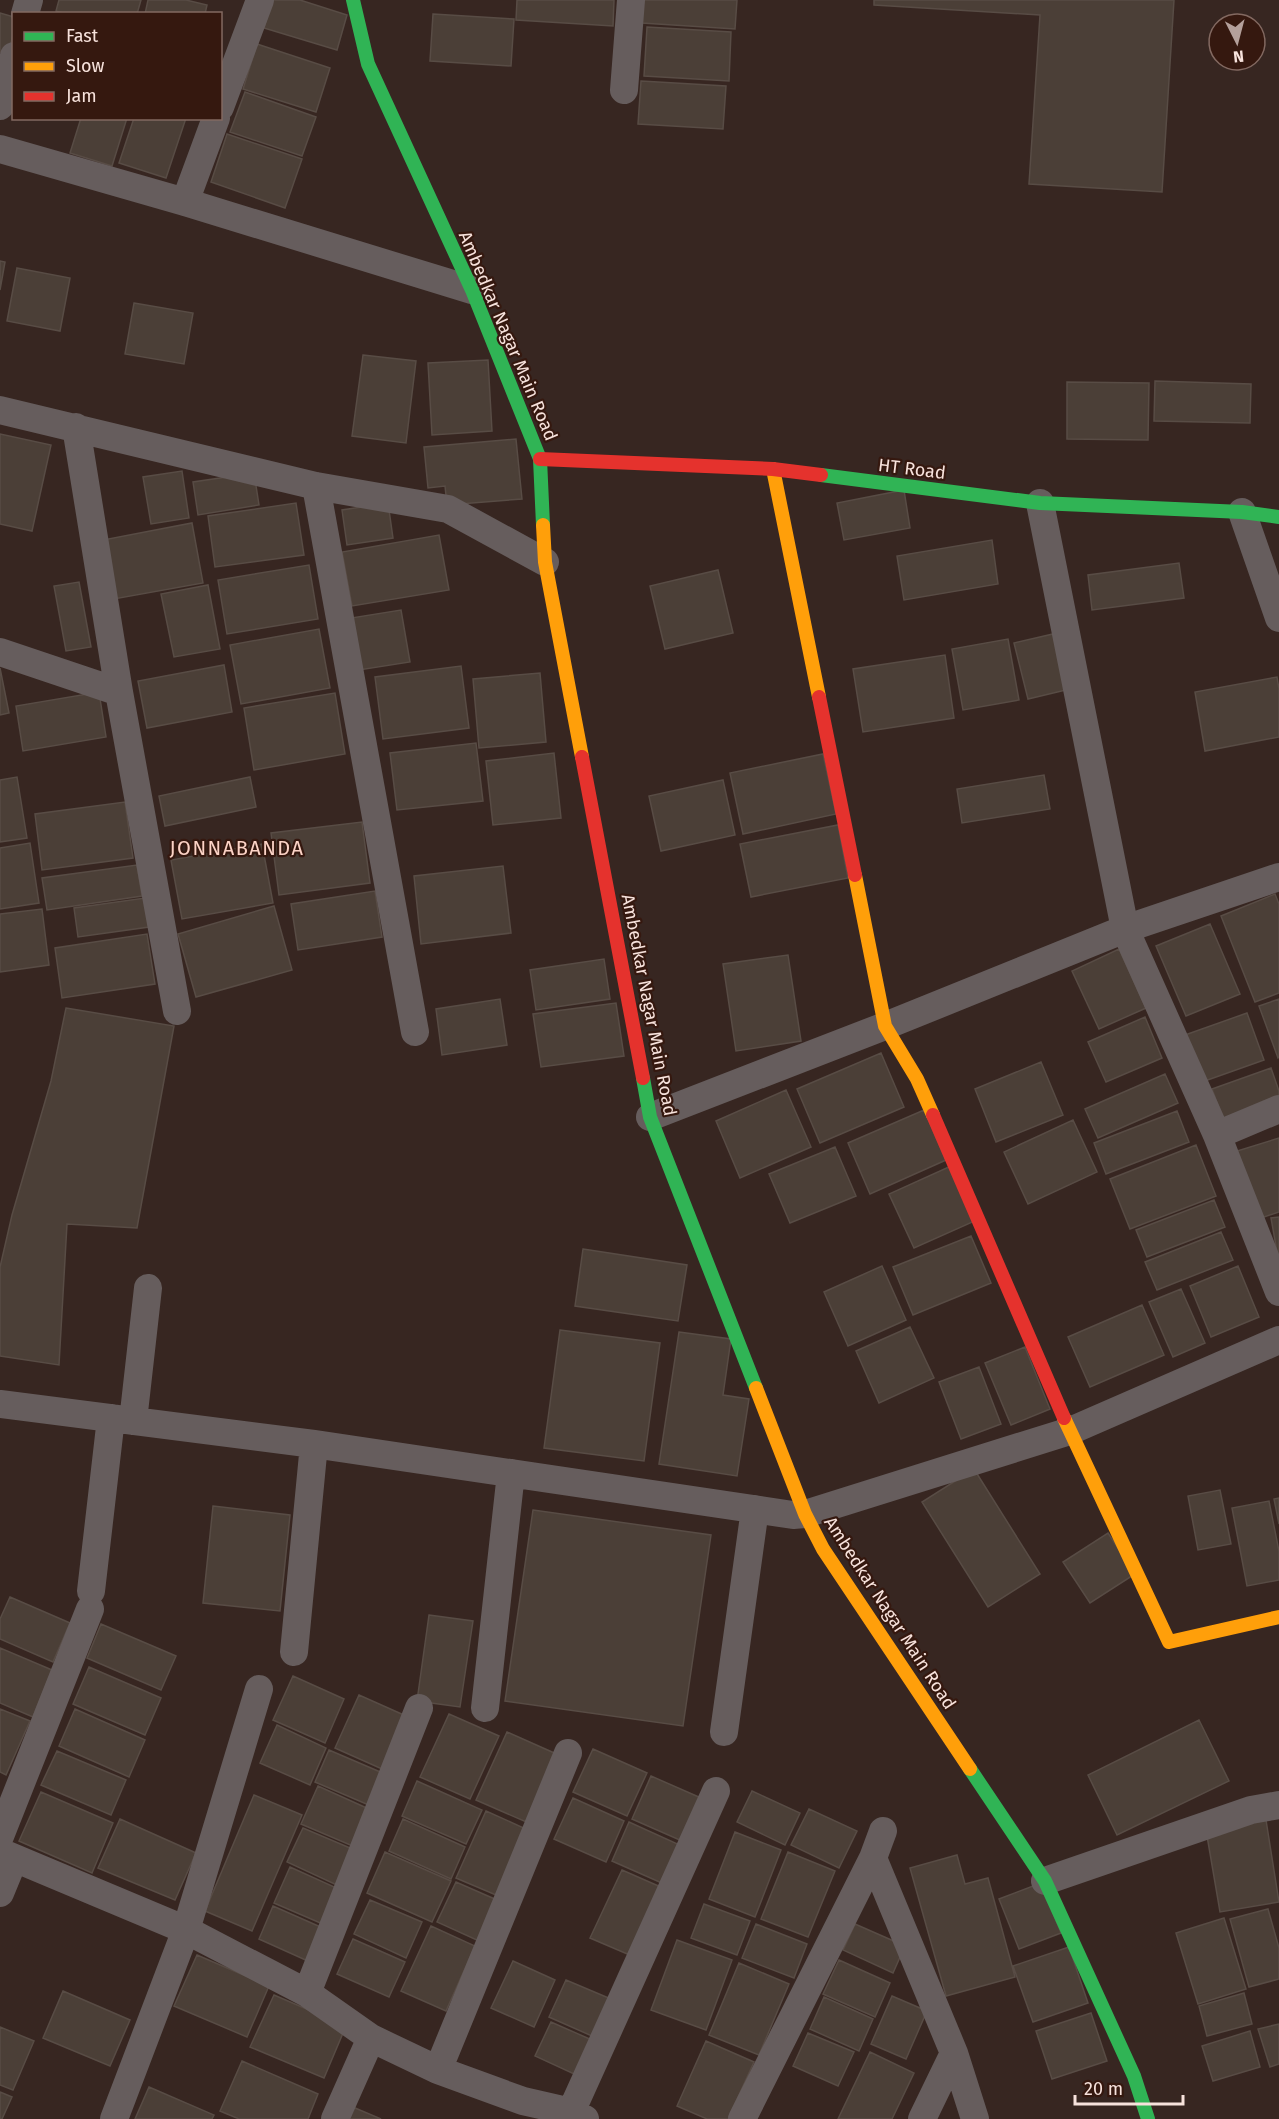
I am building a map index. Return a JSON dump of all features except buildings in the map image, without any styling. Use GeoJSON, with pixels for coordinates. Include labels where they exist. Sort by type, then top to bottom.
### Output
{"type":"FeatureCollection","features":[{"type":"Feature","properties":{"kind":"street"},"geometry":{"type":"LineString","coordinates":[[222,102],[260,0]]}},
{"type":"Feature","properties":{"kind":"street","name":"Ambedkar Nagar Main Road"},"geometry":{"type":"LineString","coordinates":[[353,0],[368,64],[472,290],[540,459],[546,562],[650,1117],[805,1514],[823,1549],[1045,1881],[1134,2076],[1148,2119]]}},
{"type":"Feature","properties":{"kind":"street"},"geometry":{"type":"LineString","coordinates":[[624,90],[631,0]]}},
{"type":"Feature","properties":{"kind":"street"},"geometry":{"type":"LineString","coordinates":[[0,106],[12,63]]}},
{"type":"Feature","properties":{"kind":"street"},"geometry":{"type":"LineString","coordinates":[[185,202],[215,120]]}},
{"type":"Feature","properties":{"kind":"street"},"geometry":{"type":"LineString","coordinates":[[0,149],[185,202],[472,290]]}},
{"type":"Feature","properties":{"kind":"street"},"geometry":{"type":"LineString","coordinates":[[0,410],[316,486],[448,509],[546,562]]}},
{"type":"Feature","properties":{"kind":"street"},"geometry":{"type":"LineString","coordinates":[[76,427],[119,692],[177,1011]]}},
{"type":"Feature","properties":{"kind":"street","name":"HT Road"},"geometry":{"type":"LineString","coordinates":[[540,459],[773,469],[1040,503],[1242,512],[1279,517]]}},
{"type":"Feature","properties":{"kind":"street"},"geometry":{"type":"LineString","coordinates":[[773,469],[885,1026],[917,1079],[1070,1431],[1169,1642],[1279,1617]]}},
{"type":"Feature","properties":{"kind":"street"},"geometry":{"type":"LineString","coordinates":[[316,486],[415,1032]]}},
{"type":"Feature","properties":{"kind":"street"},"geometry":{"type":"LineString","coordinates":[[1040,503],[1125,929],[1216,1135],[1279,1292]]}},
{"type":"Feature","properties":{"kind":"street"},"geometry":{"type":"LineString","coordinates":[[1242,512],[1279,618]]}},
{"type":"Feature","properties":{"kind":"street"},"geometry":{"type":"LineString","coordinates":[[0,652],[119,692]]}},
{"type":"Feature","properties":{"kind":"street"},"geometry":{"type":"LineString","coordinates":[[650,1117],[885,1026],[1125,929],[1279,878]]}},
{"type":"Feature","properties":{"kind":"street"},"geometry":{"type":"LineString","coordinates":[[1216,1135],[1279,1109]]}},
{"type":"Feature","properties":{"kind":"street"},"geometry":{"type":"LineString","coordinates":[[0,1893],[5,1849],[90,1600],[148,1288]]}},
{"type":"Feature","properties":{"kind":"street"},"geometry":{"type":"LineString","coordinates":[[0,1404],[314,1444],[793,1515],[805,1514],[1070,1431],[1279,1340]]}},
{"type":"Feature","properties":{"kind":"street"},"geometry":{"type":"LineString","coordinates":[[294,1652],[314,1444]]}},
{"type":"Feature","properties":{"kind":"street"},"geometry":{"type":"LineString","coordinates":[[484,1708],[511,1473]]}},
{"type":"Feature","properties":{"kind":"street"},"geometry":{"type":"LineString","coordinates":[[724,1732],[755,1509]]}},
{"type":"Feature","properties":{"kind":"street"},"geometry":{"type":"LineString","coordinates":[[114,2119],[186,1930],[259,1689]]}},
{"type":"Feature","properties":{"kind":"street"},"geometry":{"type":"LineString","coordinates":[[307,1993],[419,1708]]}},
{"type":"Feature","properties":{"kind":"street"},"geometry":{"type":"LineString","coordinates":[[438,2070],[568,1753]]}},
{"type":"Feature","properties":{"kind":"street"},"geometry":{"type":"LineString","coordinates":[[5,1849],[186,1930],[307,1993],[370,2038],[520,2110],[578,2116],[716,1791]]}},
{"type":"Feature","properties":{"kind":"street"},"geometry":{"type":"LineString","coordinates":[[1045,1881],[1251,1810],[1279,1805]]}},
{"type":"Feature","properties":{"kind":"street"},"geometry":{"type":"LineString","coordinates":[[742,2119],[873,1858],[883,1831]]}},
{"type":"Feature","properties":{"kind":"street"},"geometry":{"type":"LineString","coordinates":[[873,1858],[954,2053],[975,2119]]}},
{"type":"Feature","properties":{"kind":"street"},"geometry":{"type":"LineString","coordinates":[[335,2119],[370,2038]]}},
{"type":"Feature","properties":{"kind":"street"},"geometry":{"type":"LineString","coordinates":[[922,2119],[954,2053]]}},
{"type":"Feature","properties":{"kind":"traffic: fast"},"geometry":{"type":"LineString","coordinates":[[353,0],[368,64],[472,290],[540,459],[543,525]]}},
{"type":"Feature","properties":{"kind":"traffic: fast"},"geometry":{"type":"LineString","coordinates":[[821,475],[1040,503],[1242,512],[1279,517]]}},
{"type":"Feature","properties":{"kind":"traffic: fast"},"geometry":{"type":"LineString","coordinates":[[643,1078],[650,1117],[756,1388]]}},
{"type":"Feature","properties":{"kind":"traffic: fast"},"geometry":{"type":"LineString","coordinates":[[970,1769],[1045,1881],[1134,2076],[1148,2119]]}},
{"type":"Feature","properties":{"kind":"traffic: slow"},"geometry":{"type":"LineString","coordinates":[[773,469],[819,697]]}},
{"type":"Feature","properties":{"kind":"traffic: slow"},"geometry":{"type":"LineString","coordinates":[[543,525],[545,562],[582,757]]}},
{"type":"Feature","properties":{"kind":"traffic: slow"},"geometry":{"type":"LineString","coordinates":[[855,875],[885,1026],[917,1079],[933,1115]]}},
{"type":"Feature","properties":{"kind":"traffic: slow"},"geometry":{"type":"LineString","coordinates":[[756,1388],[805,1514],[823,1549],[970,1769]]}},
{"type":"Feature","properties":{"kind":"traffic: slow"},"geometry":{"type":"LineString","coordinates":[[1064,1418],[1169,1642],[1279,1617]]}},
{"type":"Feature","properties":{"kind":"traffic: jam"},"geometry":{"type":"LineString","coordinates":[[540,459],[773,469],[821,475]]}},
{"type":"Feature","properties":{"kind":"traffic: jam"},"geometry":{"type":"LineString","coordinates":[[819,697],[855,875]]}},
{"type":"Feature","properties":{"kind":"traffic: jam"},"geometry":{"type":"LineString","coordinates":[[582,757],[643,1078]]}},
{"type":"Feature","properties":{"kind":"traffic: jam"},"geometry":{"type":"LineString","coordinates":[[933,1115],[1064,1418]]}},
{"type":"Feature","properties":{"kind":"district","name":"JONNABANDA"},"geometry":{"type":"Point","coordinates":[237,848]}}]}
